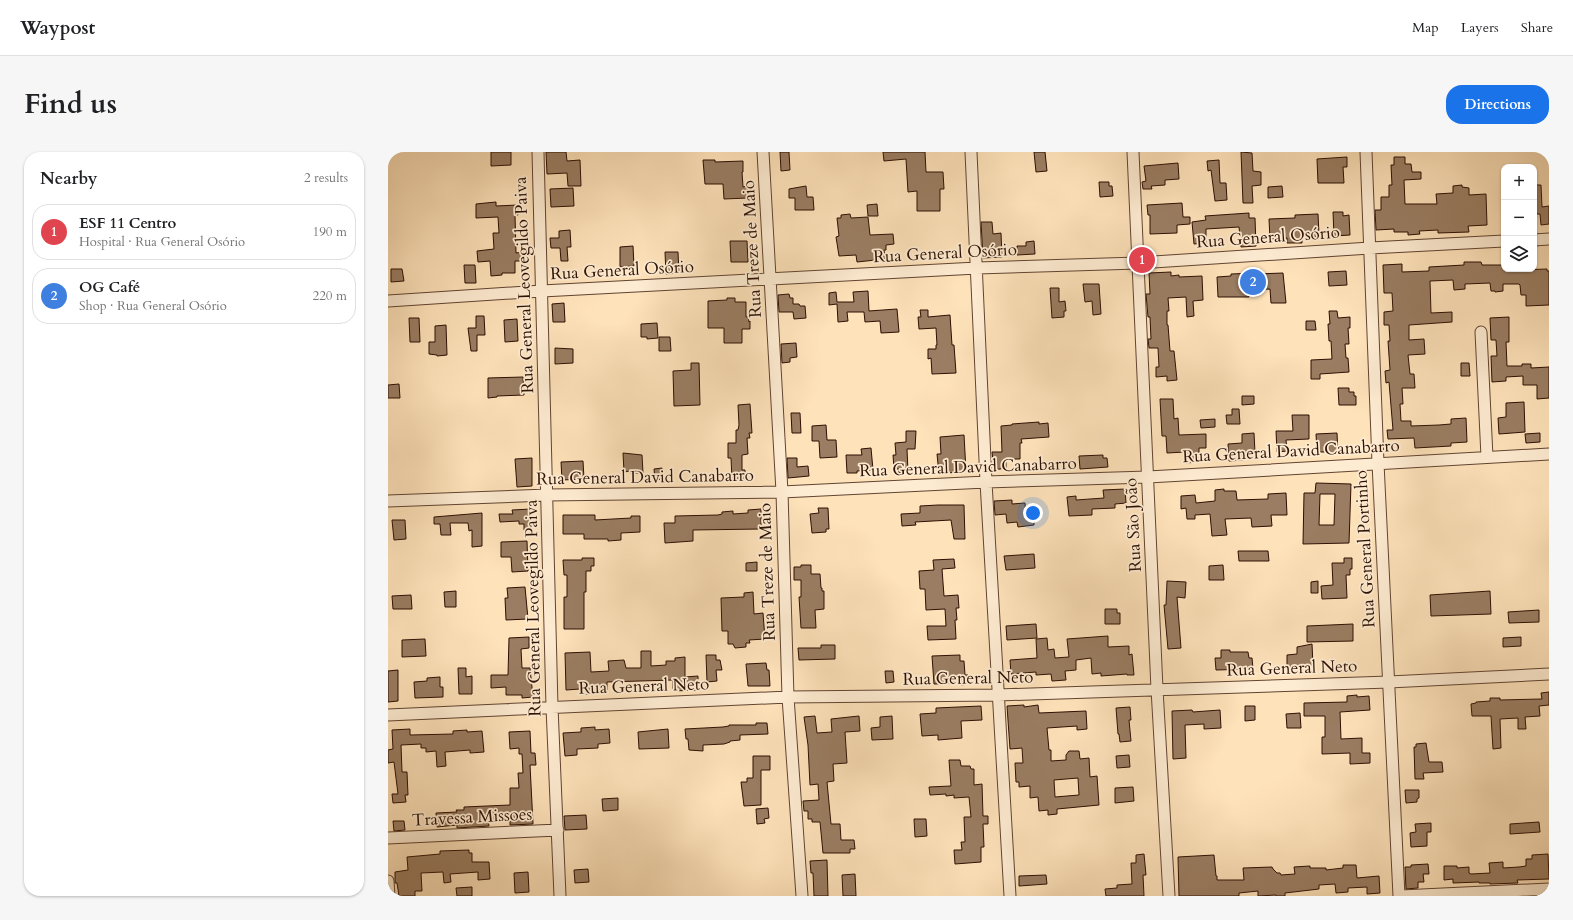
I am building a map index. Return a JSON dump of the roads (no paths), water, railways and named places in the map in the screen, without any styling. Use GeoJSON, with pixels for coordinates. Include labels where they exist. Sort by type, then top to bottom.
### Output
{"type":"FeatureCollection","features":[{"type":"Feature","properties":{"kind":"street","name":"Rua General Leovegildo Paiva"},"geometry":{"type":"LineString","coordinates":[[538,152],[552,707],[560,896]]}},
{"type":"Feature","properties":{"kind":"street","name":"Rua Treze de Maio"},"geometry":{"type":"LineString","coordinates":[[763,152],[782,492],[788,697],[802,896]]}},
{"type":"Feature","properties":{"kind":"street"},"geometry":{"type":"LineString","coordinates":[[971,152],[986,482],[1010,896]]}},
{"type":"Feature","properties":{"kind":"street","name":"Rua São João"},"geometry":{"type":"LineString","coordinates":[[1133,152],[1157,689],[1169,896]]}},
{"type":"Feature","properties":{"kind":"street","name":"Rua General Portinho"},"geometry":{"type":"LineString","coordinates":[[1366,152],[1378,463],[1400,896]]}},
{"type":"Feature","properties":{"kind":"street"},"geometry":{"type":"LineString","coordinates":[[1537,240],[1549,239]]}},
{"type":"Feature","properties":{"kind":"street","name":"Rua General Osório"},"geometry":{"type":"LineString","coordinates":[[388,301],[542,291],[977,268],[1138,263],[1501,241]]}},
{"type":"Feature","properties":{"kind":"street"},"geometry":{"type":"LineString","coordinates":[[1481,332],[1487,457]]}},
{"type":"Feature","properties":{"kind":"street","name":"Rua General David Canabarro"},"geometry":{"type":"LineString","coordinates":[[388,501],[547,495],[782,492],[986,482],[1148,477],[1549,454]]}},
{"type":"Feature","properties":{"kind":"street","name":"Rua General Neto"},"geometry":{"type":"LineString","coordinates":[[388,715],[788,697],[998,695],[1389,682],[1549,674]]}},
{"type":"Feature","properties":{"kind":"street","name":"Travessa Missoes"},"geometry":{"type":"LineString","coordinates":[[388,838],[558,830]]}},
{"type":"Feature","properties":{"kind":"street"},"geometry":{"type":"LineString","coordinates":[[388,881],[389,896]]}},
{"type":"Feature","properties":{"kind":"street"},"geometry":{"type":"LineString","coordinates":[[1400,896],[1549,889]]}},
{"type":"Feature","properties":{"kind":"place","name":"ESF 11 Centro"},"geometry":{"type":"Point","coordinates":[1142,260]}},
{"type":"Feature","properties":{"kind":"place","name":"OG Café"},"geometry":{"type":"Point","coordinates":[1253,282]}}]}
